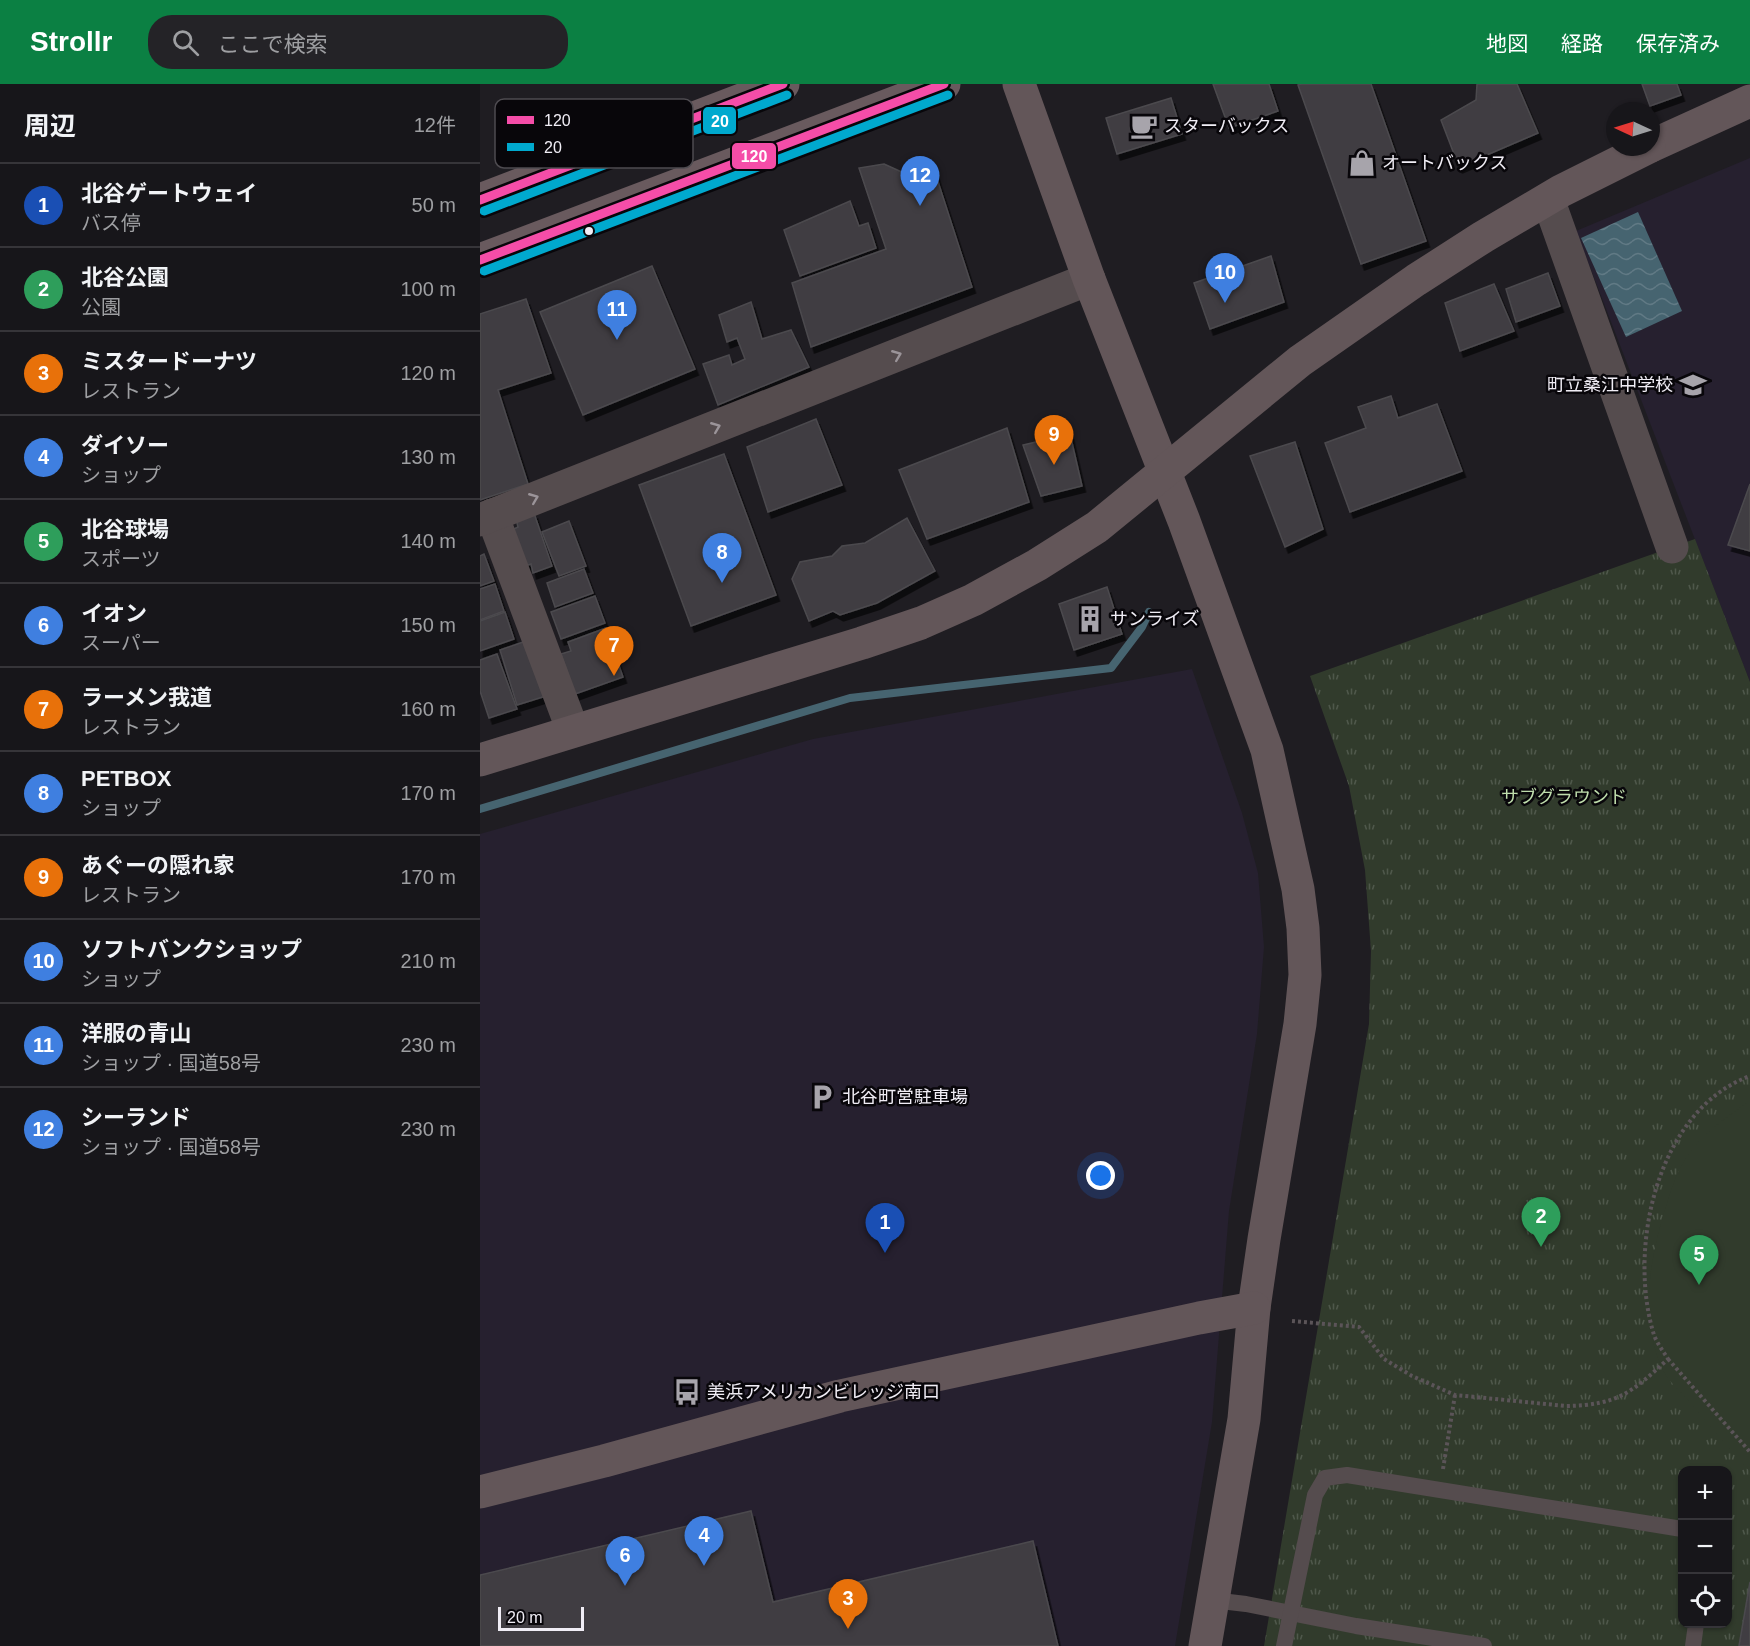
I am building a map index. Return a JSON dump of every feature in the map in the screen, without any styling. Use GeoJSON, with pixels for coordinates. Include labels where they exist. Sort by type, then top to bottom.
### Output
{"type":"FeatureCollection","features":[{"type":"Feature","properties":{"kind":"highway"},"geometry":{"type":"LineString","coordinates":[[693,118],[783,84]]}},
{"type":"Feature","properties":{"kind":"highway"},"geometry":{"type":"LineString","coordinates":[[480,260],[944,84]]}},
{"type":"Feature","properties":{"kind":"highway"},"geometry":{"type":"LineString","coordinates":[[480,200],[564,168]]}},
{"type":"Feature","properties":{"kind":"street"},"geometry":{"type":"LineString","coordinates":[[1019,84],[1089,279],[1185,521],[1267,750],[1298,889],[1303,928],[1305,975],[1300,1024],[1254,1308],[1244,1419],[1205,1646]]}},
{"type":"Feature","properties":{"kind":"street"},"geometry":{"type":"LineString","coordinates":[[1660,142],[1750,101]]}},
{"type":"Feature","properties":{"kind":"street"},"geometry":{"type":"LineString","coordinates":[[480,760],[690,697],[921,623],[973,600],[1037,565],[1096,527],[1310,354],[1426,274],[1548,199],[1632,156]]}},
{"type":"Feature","properties":{"kind":"street"},"geometry":{"type":"LineString","coordinates":[[1548,199],[1672,547]]}},
{"type":"Feature","properties":{"kind":"street"},"geometry":{"type":"LineString","coordinates":[[573,731],[486,518],[1089,279]]}},
{"type":"Feature","properties":{"kind":"street"},"geometry":{"type":"LineString","coordinates":[[480,1492],[604,1461],[840,1396],[1254,1308]]}},
{"type":"Feature","properties":{"kind":"lane"},"geometry":{"type":"LineString","coordinates":[[1284,1646],[1315,1495],[1325,1478],[1347,1475],[1678,1528]]}},
{"type":"Feature","properties":{"kind":"lane"},"geometry":{"type":"LineString","coordinates":[[1212,1600],[1290,1612],[1428,1642],[1484,1646]]}},
{"type":"Feature","properties":{"kind":"lane"},"geometry":{"type":"LineString","coordinates":[[1694,1646],[1696,1628]]}},
{"type":"Feature","properties":{"kind":"path"},"geometry":{"type":"LineString","coordinates":[[1750,1076],[1735,1081],[1690,1121],[1672,1150],[1656,1188],[1646,1238],[1646,1288],[1655,1337],[1668,1359],[1750,1452]]}},
{"type":"Feature","properties":{"kind":"path"},"geometry":{"type":"LineString","coordinates":[[1292,1321],[1359,1327],[1384,1359],[1412,1376],[1455,1395],[1566,1406],[1602,1403],[1620,1398],[1668,1359]]}},
{"type":"Feature","properties":{"kind":"path"},"geometry":{"type":"LineString","coordinates":[[1440,1490],[1455,1395]]}},
{"type":"Feature","properties":{"kind":"shaded area","name":"町立桑江中学校"},"geometry":{"type":"Polygon","coordinates":[[[1750,158],[1750,682],[1576,231],[1750,158]]]}},
{"type":"Feature","properties":{"kind":"shaded area"},"geometry":{"type":"Polygon","coordinates":[[[1192,669],[1242,813],[1258,873],[1264,947],[1257,1034],[1229,1211],[1212,1422],[1175,1646],[480,1646],[480,834],[813,739],[1192,669]]]}},
{"type":"Feature","properties":{"kind":"green space","name":"サブグラウンド"},"geometry":{"type":"Polygon","coordinates":[[[1695,539],[1750,682],[1750,1646],[1264,1646],[1369,1024],[1371,951],[1365,870],[1349,786],[1310,676],[1695,539]]]}},
{"type":"Feature","properties":{"kind":"green space"},"geometry":{"type":"Polygon","coordinates":[[[1750,1101],[1750,1472],[1664,1372],[1651,1330],[1649,1291],[1654,1251],[1679,1171],[1692,1149],[1707,1134],[1750,1101]]]}},
{"type":"Feature","properties":{"kind":"water"},"geometry":{"type":"Polygon","coordinates":[[[1638,212],[1682,311],[1626,337],[1581,238],[1638,212]]]}},
{"type":"Feature","properties":{"kind":"building"},"geometry":{"type":"Polygon","coordinates":[[[1213,84],[1269,84],[1278,111],[1229,128],[1213,84]]]}},
{"type":"Feature","properties":{"kind":"building","name":"オートバックス"},"geometry":{"type":"Polygon","coordinates":[[[1371,84],[1426,241],[1361,264],[1298,85],[1371,84]]]}},
{"type":"Feature","properties":{"kind":"building"},"geometry":{"type":"Polygon","coordinates":[[[1477,84],[1517,84],[1538,133],[1459,167],[1441,120],[1476,100],[1477,84]]]}},
{"type":"Feature","properties":{"kind":"building"},"geometry":{"type":"Polygon","coordinates":[[[1642,84],[1677,84],[1681,95],[1660,102],[1649,102],[1642,84]]]}},
{"type":"Feature","properties":{"kind":"building","name":"スターバックス"},"geometry":{"type":"Polygon","coordinates":[[[1171,98],[1182,134],[1117,154],[1106,118],[1171,98]]]}},
{"type":"Feature","properties":{"kind":"building"},"geometry":{"type":"Polygon","coordinates":[[[884,164],[906,174],[934,169],[972,287],[811,347],[792,283],[886,249],[859,168],[884,164]]]}},
{"type":"Feature","properties":{"kind":"building"},"geometry":{"type":"Polygon","coordinates":[[[850,201],[859,226],[868,223],[876,248],[800,276],[784,230],[850,201]]]}},
{"type":"Feature","properties":{"kind":"building"},"geometry":{"type":"Polygon","coordinates":[[[1271,256],[1284,302],[1210,329],[1194,283],[1271,256]]]}},
{"type":"Feature","properties":{"kind":"building"},"geometry":{"type":"Polygon","coordinates":[[[652,266],[695,369],[583,415],[540,312],[652,266]]]}},
{"type":"Feature","properties":{"kind":"building"},"geometry":{"type":"Polygon","coordinates":[[[1548,273],[1560,306],[1516,322],[1506,289],[1548,273]]]}},
{"type":"Feature","properties":{"kind":"building"},"geometry":{"type":"Polygon","coordinates":[[[1494,284],[1514,331],[1460,351],[1445,303],[1494,284]]]}},
{"type":"Feature","properties":{"kind":"building"},"geometry":{"type":"Polygon","coordinates":[[[526,299],[551,373],[498,390],[528,484],[480,500],[480,314],[526,299]]]}},
{"type":"Feature","properties":{"kind":"building"},"geometry":{"type":"Polygon","coordinates":[[[751,302],[762,339],[791,330],[809,367],[718,405],[703,364],[729,355],[732,365],[745,359],[737,338],[727,342],[719,315],[751,302]]]}},
{"type":"Feature","properties":{"kind":"building"},"geometry":{"type":"Polygon","coordinates":[[[1391,396],[1398,418],[1437,404],[1462,471],[1350,512],[1325,443],[1366,428],[1358,407],[1391,396]]]}},
{"type":"Feature","properties":{"kind":"building"},"geometry":{"type":"Polygon","coordinates":[[[816,419],[842,485],[768,512],[747,447],[816,419]]]}},
{"type":"Feature","properties":{"kind":"building"},"geometry":{"type":"Polygon","coordinates":[[[1007,428],[1029,502],[927,539],[899,470],[1007,428]]]}},
{"type":"Feature","properties":{"kind":"building"},"geometry":{"type":"Polygon","coordinates":[[[1070,434],[1082,486],[1041,496],[1023,445],[1070,434]]]}},
{"type":"Feature","properties":{"kind":"building"},"geometry":{"type":"Polygon","coordinates":[[[1295,442],[1323,529],[1285,547],[1250,456],[1295,442]]]}},
{"type":"Feature","properties":{"kind":"building"},"geometry":{"type":"Polygon","coordinates":[[[724,454],[776,595],[691,626],[639,485],[724,454]]]}},
{"type":"Feature","properties":{"kind":"building"},"geometry":{"type":"Polygon","coordinates":[[[1750,484],[1750,551],[1728,545],[1750,484]]]}},
{"type":"Feature","properties":{"kind":"building"},"geometry":{"type":"Polygon","coordinates":[[[534,513],[552,566],[533,573],[531,564],[522,567],[510,531],[518,527],[516,519],[534,513]]]}},
{"type":"Feature","properties":{"kind":"building"},"geometry":{"type":"Polygon","coordinates":[[[907,518],[935,571],[877,603],[840,615],[833,611],[809,621],[792,579],[800,562],[832,556],[842,546],[865,543],[907,518]]]}},
{"type":"Feature","properties":{"kind":"building"},"geometry":{"type":"Polygon","coordinates":[[[569,521],[586,566],[559,576],[542,532],[569,521]]]}},
{"type":"Feature","properties":{"kind":"building"},"geometry":{"type":"Polygon","coordinates":[[[484,554],[494,581],[480,586],[480,556],[484,554]]]}},
{"type":"Feature","properties":{"kind":"building"},"geometry":{"type":"Polygon","coordinates":[[[584,569],[593,593],[555,607],[547,583],[584,569]]]}},
{"type":"Feature","properties":{"kind":"building"},"geometry":{"type":"Polygon","coordinates":[[[495,584],[504,611],[480,620],[480,589],[495,584]]]}},
{"type":"Feature","properties":{"kind":"building","name":"サンライズ"},"geometry":{"type":"Polygon","coordinates":[[[1107,587],[1122,634],[1074,650],[1059,604],[1107,587]]]}},
{"type":"Feature","properties":{"kind":"building"},"geometry":{"type":"Polygon","coordinates":[[[595,596],[605,623],[561,639],[551,612],[595,596]]]}},
{"type":"Feature","properties":{"kind":"building"},"geometry":{"type":"Polygon","coordinates":[[[505,612],[514,639],[480,651],[480,621],[505,612]]]}},
{"type":"Feature","properties":{"kind":"building"},"geometry":{"type":"Polygon","coordinates":[[[606,628],[623,677],[575,694],[561,654],[571,651],[568,642],[606,628]]]}},
{"type":"Feature","properties":{"kind":"building"},"geometry":{"type":"Polygon","coordinates":[[[526,641],[546,696],[517,705],[500,650],[526,641]]]}},
{"type":"Feature","properties":{"kind":"building"},"geometry":{"type":"Polygon","coordinates":[[[497,654],[517,709],[489,718],[480,691],[480,660],[497,654]]]}},
{"type":"Feature","properties":{"kind":"building"},"geometry":{"type":"Polygon","coordinates":[[[751,1511],[773,1602],[1033,1541],[1058,1646],[480,1646],[480,1575],[751,1511]]]}},
{"type":"Feature","properties":{"kind":"building"},"geometry":{"type":"Polygon","coordinates":[[[1750,1582],[1750,1646],[1739,1646],[1750,1582]]]}},
{"type":"Feature","properties":{"kind":"waterway"},"geometry":{"type":"LineString","coordinates":[[480,809],[850,698],[1111,668],[1142,627],[1149,612]]}},
{"type":"Feature","properties":{"kind":"transit line","name":"120"},"geometry":{"type":"LineString","coordinates":[[693,118],[783,84]]}},
{"type":"Feature","properties":{"kind":"transit line","name":"120"},"geometry":{"type":"LineString","coordinates":[[480,260],[944,84]]}},
{"type":"Feature","properties":{"kind":"transit line","name":"20"},"geometry":{"type":"LineString","coordinates":[[693,131],[787,95]]}},
{"type":"Feature","properties":{"kind":"transit line","name":"20"},"geometry":{"type":"LineString","coordinates":[[484,271],[948,95]]}},
{"type":"Feature","properties":{"kind":"transit line","name":"120"},"geometry":{"type":"LineString","coordinates":[[480,200],[564,168]]}},
{"type":"Feature","properties":{"kind":"transit line","name":"20"},"geometry":{"type":"LineString","coordinates":[[484,211],[596,168]]}},
{"type":"Feature","properties":{"kind":"place","name":"スターバックス"},"geometry":{"type":"Point","coordinates":[1144,126]}},
{"type":"Feature","properties":{"kind":"place","name":"オートバックス"},"geometry":{"type":"Point","coordinates":[1362,163]}},
{"type":"Feature","properties":{"kind":"place","name":"シーランド"},"geometry":{"type":"Point","coordinates":[920,206]}},
{"type":"Feature","properties":{"kind":"place","name":"ソフトバンクショップ"},"geometry":{"type":"Point","coordinates":[1225,303]}},
{"type":"Feature","properties":{"kind":"place","name":"洋服の青山"},"geometry":{"type":"Point","coordinates":[617,340]}},
{"type":"Feature","properties":{"kind":"place","name":"町立桑江中学校"},"geometry":{"type":"Point","coordinates":[1693,385]}},
{"type":"Feature","properties":{"kind":"place","name":"あぐーの隠れ家"},"geometry":{"type":"Point","coordinates":[1054,465]}},
{"type":"Feature","properties":{"kind":"place","name":"PETBOX"},"geometry":{"type":"Point","coordinates":[722,583]}},
{"type":"Feature","properties":{"kind":"place","name":"サンライズ"},"geometry":{"type":"Point","coordinates":[1090,619]}},
{"type":"Feature","properties":{"kind":"place","name":"ラーメン我道"},"geometry":{"type":"Point","coordinates":[614,676]}},
{"type":"Feature","properties":{"kind":"place","name":"北谷町営駐車場"},"geometry":{"type":"Point","coordinates":[822,1097]}},
{"type":"Feature","properties":{"kind":"place","name":"北谷公園"},"geometry":{"type":"Point","coordinates":[1541,1247]}},
{"type":"Feature","properties":{"kind":"place","name":"北谷ゲートウェイ"},"geometry":{"type":"Point","coordinates":[885,1253]}},
{"type":"Feature","properties":{"kind":"place","name":"北谷球場"},"geometry":{"type":"Point","coordinates":[1699,1285]}},
{"type":"Feature","properties":{"kind":"place","name":"美浜アメリカンビレッジ南口"},"geometry":{"type":"Point","coordinates":[687,1392]}},
{"type":"Feature","properties":{"kind":"place","name":"ダイソー"},"geometry":{"type":"Point","coordinates":[704,1566]}},
{"type":"Feature","properties":{"kind":"place","name":"イオン"},"geometry":{"type":"Point","coordinates":[625,1586]}},
{"type":"Feature","properties":{"kind":"place","name":"ミスタードーナツ"},"geometry":{"type":"Point","coordinates":[848,1629]}}]}
